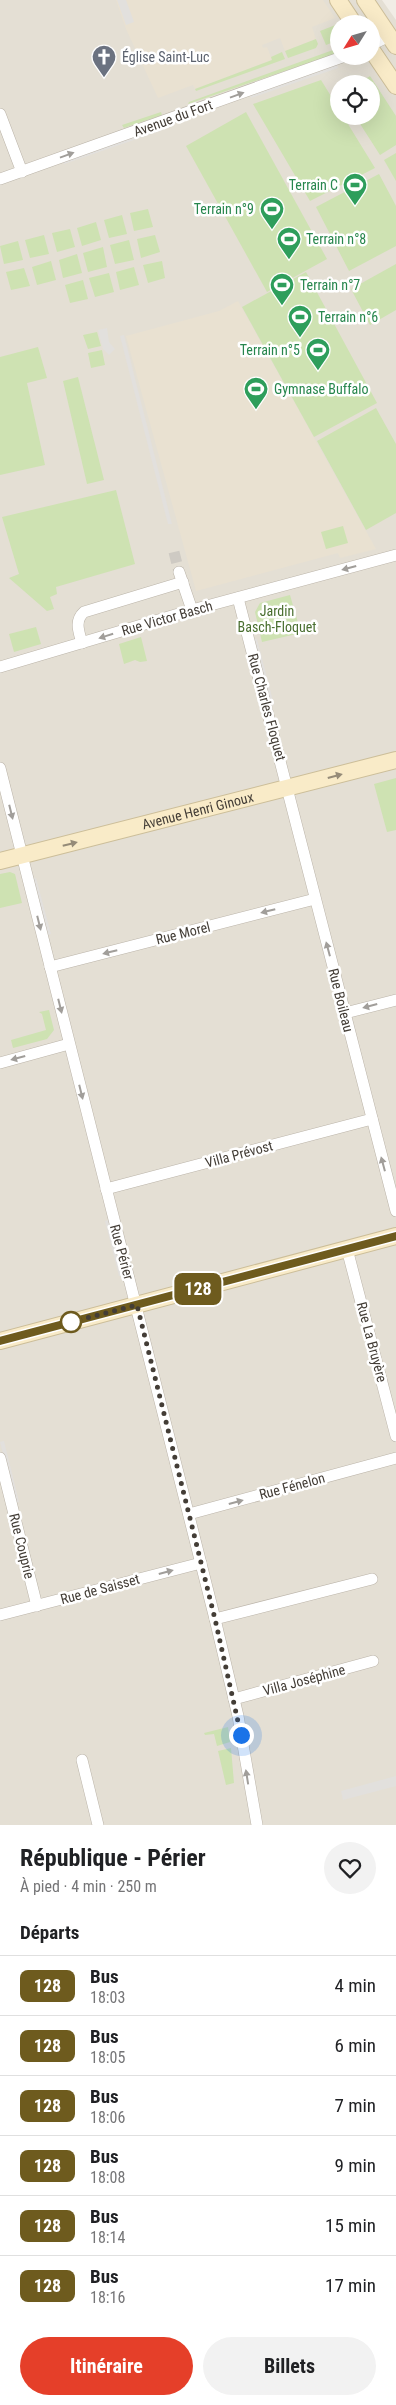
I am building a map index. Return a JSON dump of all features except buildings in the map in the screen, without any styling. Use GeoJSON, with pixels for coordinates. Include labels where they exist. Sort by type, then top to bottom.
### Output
{"type":"FeatureCollection","features":[{"type":"Feature","properties":{"kind":"main road"},"geometry":{"type":"LineString","coordinates":[[338,0],[348,15]]}},
{"type":"Feature","properties":{"kind":"main road"},"geometry":{"type":"LineString","coordinates":[[365,0],[393,41]]}},
{"type":"Feature","properties":{"kind":"main road"},"geometry":{"type":"LineString","coordinates":[[380,63],[396,86]]}},
{"type":"Feature","properties":{"kind":"main road","name":"Avenue Henri Ginoux"},"geometry":{"type":"LineString","coordinates":[[0,861],[396,760]]}},
{"type":"Feature","properties":{"kind":"main road"},"geometry":{"type":"LineString","coordinates":[[0,1341],[396,1236]]}},
{"type":"Feature","properties":{"kind":"street"},"geometry":{"type":"LineString","coordinates":[[380,43],[393,41]]}},
{"type":"Feature","properties":{"kind":"street","name":"Avenue du Fort"},"geometry":{"type":"LineString","coordinates":[[0,180],[330,61]]}},
{"type":"Feature","properties":{"kind":"street"},"geometry":{"type":"LineString","coordinates":[[0,114],[22,172]]}},
{"type":"Feature","properties":{"kind":"street","name":"Rue Victor Basch"},"geometry":{"type":"LineString","coordinates":[[0,667],[192,610],[396,555]]}},
{"type":"Feature","properties":{"kind":"street"},"geometry":{"type":"LineString","coordinates":[[82,643],[77,624],[79,617],[84,612],[181,577],[192,610]]}},
{"type":"Feature","properties":{"kind":"street","name":"Rue Charles Floquet"},"geometry":{"type":"LineString","coordinates":[[238,598],[287,788]]}},
{"type":"Feature","properties":{"kind":"street","name":"Rue Périer"},"geometry":{"type":"LineString","coordinates":[[0,768],[215,1619],[234,1699],[257,1825]]}},
{"type":"Feature","properties":{"kind":"street","name":"Rue Boileau"},"geometry":{"type":"LineString","coordinates":[[287,788],[396,1211]]}},
{"type":"Feature","properties":{"kind":"street","name":"Rue Morel"},"geometry":{"type":"LineString","coordinates":[[50,967],[315,899]]}},
{"type":"Feature","properties":{"kind":"street"},"geometry":{"type":"LineString","coordinates":[[345,1013],[396,1000]]}},
{"type":"Feature","properties":{"kind":"street"},"geometry":{"type":"LineString","coordinates":[[0,1063],[69,1044]]}},
{"type":"Feature","properties":{"kind":"street","name":"Villa Prévost"},"geometry":{"type":"LineString","coordinates":[[106,1189],[372,1119]]}},
{"type":"Feature","properties":{"kind":"street","name":"Rue La Bruyère"},"geometry":{"type":"LineString","coordinates":[[347,1249],[396,1436]]}},
{"type":"Feature","properties":{"kind":"street","name":"Rue Couprie"},"geometry":{"type":"LineString","coordinates":[[0,1458],[37,1606]]}},
{"type":"Feature","properties":{"kind":"street","name":"Rue Fénelon"},"geometry":{"type":"LineString","coordinates":[[189,1514],[396,1458]]}},
{"type":"Feature","properties":{"kind":"street","name":"Rue de Saisset"},"geometry":{"type":"LineString","coordinates":[[0,1615],[201,1563]]}},
{"type":"Feature","properties":{"kind":"street"},"geometry":{"type":"LineString","coordinates":[[215,1619],[372,1579]]}},
{"type":"Feature","properties":{"kind":"street","name":"Villa Joséphine"},"geometry":{"type":"LineString","coordinates":[[234,1699],[373,1661]]}},
{"type":"Feature","properties":{"kind":"street"},"geometry":{"type":"LineString","coordinates":[[82,1760],[98,1825]]}},
{"type":"Feature","properties":{"kind":"shaded area"},"geometry":{"type":"Polygon","coordinates":[[[0,0],[382,0],[396,20],[396,1825],[0,1825],[0,0]]]}},
{"type":"Feature","properties":{"kind":"shaded area"},"geometry":{"type":"Polygon","coordinates":[[[116,0],[323,0],[333,15],[330,15],[330,20],[312,27],[316,39],[285,51],[280,38],[262,45],[263,48],[267,47],[272,60],[195,89],[193,85],[158,98],[126,29],[116,0]]]}},
{"type":"Feature","properties":{"kind":"shaded area"},"geometry":{"type":"Polygon","coordinates":[[[117,0],[126,0],[134,22],[126,25],[117,0]]]}},
{"type":"Feature","properties":{"kind":"shaded area"},"geometry":{"type":"Polygon","coordinates":[[[337,65],[338,68],[251,98],[250,95],[337,65]]]}},
{"type":"Feature","properties":{"kind":"shaded area"},"geometry":{"type":"Polygon","coordinates":[[[159,127],[160,131],[64,164],[63,161],[159,127]]]}},
{"type":"Feature","properties":{"kind":"shaded area"},"geometry":{"type":"Polygon","coordinates":[[[238,301],[376,549],[340,558],[338,553],[196,591],[126,336],[219,311],[238,301]]]}},
{"type":"Feature","properties":{"kind":"shaded area"},"geometry":{"type":"Polygon","coordinates":[[[107,328],[109,342],[115,349],[109,355],[103,349],[98,330],[107,328]]]}},
{"type":"Feature","properties":{"kind":"shaded area"},"geometry":{"type":"Polygon","coordinates":[[[124,335],[172,524],[168,524],[120,336],[124,335]]]}},
{"type":"Feature","properties":{"kind":"shaded area"},"geometry":{"type":"Polygon","coordinates":[[[254,639],[257,639],[274,705],[271,706],[254,639]]]}},
{"type":"Feature","properties":{"kind":"shaded area"},"geometry":{"type":"Polygon","coordinates":[[[36,878],[51,934],[48,935],[33,879],[36,878]]]}},
{"type":"Feature","properties":{"kind":"shaded area"},"geometry":{"type":"Polygon","coordinates":[[[109,1220],[123,1275],[119,1276],[105,1221],[109,1220]]]}},
{"type":"Feature","properties":{"kind":"shaded area"},"geometry":{"type":"Polygon","coordinates":[[[4,1441],[19,1502],[16,1503],[0,1442],[4,1441]]]}},
{"type":"Feature","properties":{"kind":"shaded area"},"geometry":{"type":"Polygon","coordinates":[[[396,1776],[396,1786],[343,1800],[341,1791],[396,1776]]]}},
{"type":"Feature","properties":{"kind":"green space"},"geometry":{"type":"Polygon","coordinates":[[[330,27],[330,43],[326,45],[320,31],[330,27]]]}},
{"type":"Feature","properties":{"kind":"green space"},"geometry":{"type":"Polygon","coordinates":[[[316,39],[318,44],[316,48],[288,58],[285,51],[316,39]]]}},
{"type":"Feature","properties":{"kind":"green space"},"geometry":{"type":"Polygon","coordinates":[[[330,51],[330,56],[188,104],[189,102],[330,51]]]}},
{"type":"Feature","properties":{"kind":"green space"},"geometry":{"type":"Polygon","coordinates":[[[282,52],[285,59],[196,91],[195,89],[272,60],[271,57],[282,52]]]}},
{"type":"Feature","properties":{"kind":"green space"},"geometry":{"type":"Polygon","coordinates":[[[321,80],[330,94],[330,125],[349,125],[375,168],[310,201],[253,104],[321,80]]]}},
{"type":"Feature","properties":{"kind":"green space"},"geometry":{"type":"Polygon","coordinates":[[[380,91],[396,116],[396,145],[380,155],[361,125],[380,125],[380,91]]]}},
{"type":"Feature","properties":{"kind":"green space"},"geometry":{"type":"Polygon","coordinates":[[[161,112],[162,115],[124,128],[122,125],[161,112]]]}},
{"type":"Feature","properties":{"kind":"green space"},"geometry":{"type":"Polygon","coordinates":[[[246,112],[327,259],[267,292],[186,146],[246,112]]]}},
{"type":"Feature","properties":{"kind":"green space"},"geometry":{"type":"Polygon","coordinates":[[[396,153],[396,181],[384,160],[396,153]]]}},
{"type":"Feature","properties":{"kind":"green space"},"geometry":{"type":"Polygon","coordinates":[[[379,174],[396,206],[396,246],[349,271],[316,207],[379,174]]]}},
{"type":"Feature","properties":{"kind":"green space"},"geometry":{"type":"Polygon","coordinates":[[[148,209],[153,227],[134,231],[130,213],[148,209]]]}},
{"type":"Feature","properties":{"kind":"green space"},"geometry":{"type":"Polygon","coordinates":[[[122,215],[127,234],[109,238],[104,220],[122,215]]]}},
{"type":"Feature","properties":{"kind":"green space"},"geometry":{"type":"Polygon","coordinates":[[[96,222],[101,240],[82,246],[77,228],[96,222]]]}},
{"type":"Feature","properties":{"kind":"green space"},"geometry":{"type":"Polygon","coordinates":[[[70,229],[75,247],[57,252],[52,233],[70,229]]]}},
{"type":"Feature","properties":{"kind":"green space"},"geometry":{"type":"Polygon","coordinates":[[[44,235],[49,254],[30,258],[25,240],[44,235]]]}},
{"type":"Feature","properties":{"kind":"green space"},"geometry":{"type":"Polygon","coordinates":[[[155,235],[160,252],[141,258],[137,239],[155,235]]]}},
{"type":"Feature","properties":{"kind":"green space"},"geometry":{"type":"Polygon","coordinates":[[[129,240],[134,260],[115,264],[110,245],[129,240]]]}},
{"type":"Feature","properties":{"kind":"green space"},"geometry":{"type":"Polygon","coordinates":[[[18,241],[23,260],[4,264],[0,246],[18,241]]]}},
{"type":"Feature","properties":{"kind":"green space"},"geometry":{"type":"Polygon","coordinates":[[[103,247],[107,267],[88,272],[83,253],[103,247]]]}},
{"type":"Feature","properties":{"kind":"green space"},"geometry":{"type":"Polygon","coordinates":[[[77,254],[82,273],[63,278],[59,260],[77,254]]]}},
{"type":"Feature","properties":{"kind":"green space"},"geometry":{"type":"Polygon","coordinates":[[[51,261],[56,280],[37,285],[32,267],[51,261]]]}},
{"type":"Feature","properties":{"kind":"green space"},"geometry":{"type":"Polygon","coordinates":[[[162,261],[165,278],[148,283],[143,265],[162,261]]]}},
{"type":"Feature","properties":{"kind":"green space"},"geometry":{"type":"Polygon","coordinates":[[[396,264],[396,310],[370,325],[351,289],[396,264]]]}},
{"type":"Feature","properties":{"kind":"green space"},"geometry":{"type":"Polygon","coordinates":[[[134,267],[139,285],[120,290],[116,272],[134,267]]]}},
{"type":"Feature","properties":{"kind":"green space"},"geometry":{"type":"Polygon","coordinates":[[[24,268],[30,286],[11,290],[6,272],[24,268]]]}},
{"type":"Feature","properties":{"kind":"green space"},"geometry":{"type":"Polygon","coordinates":[[[306,272],[377,403],[314,437],[242,307],[306,272]]]}},
{"type":"Feature","properties":{"kind":"green space"},"geometry":{"type":"Polygon","coordinates":[[[109,273],[114,292],[95,297],[89,278],[109,273]]]}},
{"type":"Feature","properties":{"kind":"green space"},"geometry":{"type":"Polygon","coordinates":[[[83,280],[88,299],[70,303],[65,285],[83,280]]]}},
{"type":"Feature","properties":{"kind":"green space"},"geometry":{"type":"Polygon","coordinates":[[[97,332],[101,346],[88,349],[83,335],[97,332]]]}},
{"type":"Feature","properties":{"kind":"green space"},"geometry":{"type":"Polygon","coordinates":[[[38,347],[47,378],[27,383],[45,465],[0,475],[0,357],[38,347]]]}},
{"type":"Feature","properties":{"kind":"green space"},"geometry":{"type":"Polygon","coordinates":[[[102,350],[105,365],[91,368],[88,353],[102,350]]]}},
{"type":"Feature","properties":{"kind":"green space"},"geometry":{"type":"Polygon","coordinates":[[[78,377],[104,480],[87,484],[63,381],[78,377]]]}},
{"type":"Feature","properties":{"kind":"green space"},"geometry":{"type":"Polygon","coordinates":[[[376,408],[396,444],[396,513],[366,530],[317,441],[376,408]]]}},
{"type":"Feature","properties":{"kind":"green space"},"geometry":{"type":"Polygon","coordinates":[[[116,490],[135,564],[56,587],[57,594],[50,597],[54,609],[47,611],[9,578],[19,574],[2,517],[116,490]]]}},
{"type":"Feature","properties":{"kind":"green space"},"geometry":{"type":"Polygon","coordinates":[[[343,526],[348,543],[326,549],[321,532],[343,526]]]}},
{"type":"Feature","properties":{"kind":"green space","name":"Jardin Basch-Floquet"},"geometry":{"type":"Polygon","coordinates":[[[290,595],[301,633],[262,642],[255,612],[260,603],[290,595]]]}},
{"type":"Feature","properties":{"kind":"green space"},"geometry":{"type":"Polygon","coordinates":[[[36,627],[41,644],[14,652],[9,634],[36,627]]]}},
{"type":"Feature","properties":{"kind":"green space"},"geometry":{"type":"Polygon","coordinates":[[[141,637],[147,661],[140,662],[135,660],[124,664],[119,644],[141,637]]]}},
{"type":"Feature","properties":{"kind":"green space"},"geometry":{"type":"Polygon","coordinates":[[[396,778],[396,830],[387,832],[374,784],[396,778]]]}},
{"type":"Feature","properties":{"kind":"green space"},"geometry":{"type":"Polygon","coordinates":[[[10,872],[15,874],[22,903],[0,908],[0,874],[10,872]]]}},
{"type":"Feature","properties":{"kind":"green space"},"geometry":{"type":"Polygon","coordinates":[[[49,1010],[54,1030],[47,1039],[13,1048],[11,1040],[46,1030],[42,1014],[39,1012],[49,1010]]]}},
{"type":"Feature","properties":{"kind":"green space"},"geometry":{"type":"Polygon","coordinates":[[[228,1727],[230,1742],[217,1746],[214,1734],[205,1735],[204,1733],[228,1727]]]}},
{"type":"Feature","properties":{"kind":"green space"},"geometry":{"type":"Polygon","coordinates":[[[231,1748],[234,1783],[226,1785],[218,1751],[231,1748]]]}},
{"type":"Feature","properties":{"kind":"tunnel"},"geometry":{"type":"LineString","coordinates":[[174,552],[179,572]]}},
{"type":"Feature","properties":{"kind":"bus line","name":"128"},"geometry":{"type":"LineString","coordinates":[[0,1341],[396,1236]]}},
{"type":"Feature","properties":{"kind":"place","name":"Église Saint-Luc"},"geometry":{"type":"Point","coordinates":[104,78]}},
{"type":"Feature","properties":{"kind":"place","name":"Terrain C"},"geometry":{"type":"Point","coordinates":[355,206]}},
{"type":"Feature","properties":{"kind":"place","name":"Terrain n°9"},"geometry":{"type":"Point","coordinates":[272,230]}},
{"type":"Feature","properties":{"kind":"place","name":"Terrain n°8"},"geometry":{"type":"Point","coordinates":[289,260]}},
{"type":"Feature","properties":{"kind":"place","name":"Terrain n°7"},"geometry":{"type":"Point","coordinates":[282,306]}},
{"type":"Feature","properties":{"kind":"place","name":"Terrain n°6"},"geometry":{"type":"Point","coordinates":[300,338]}},
{"type":"Feature","properties":{"kind":"place","name":"Terrain n°5"},"geometry":{"type":"Point","coordinates":[318,371]}},
{"type":"Feature","properties":{"kind":"place","name":"Gymnase Buffalo"},"geometry":{"type":"Point","coordinates":[256,410]}},
{"type":"Feature","properties":{"kind":"route"},"geometry":{"type":"LineString","coordinates":[[71,1322],[137,1305],[215,1619],[241,1735]]}}]}
